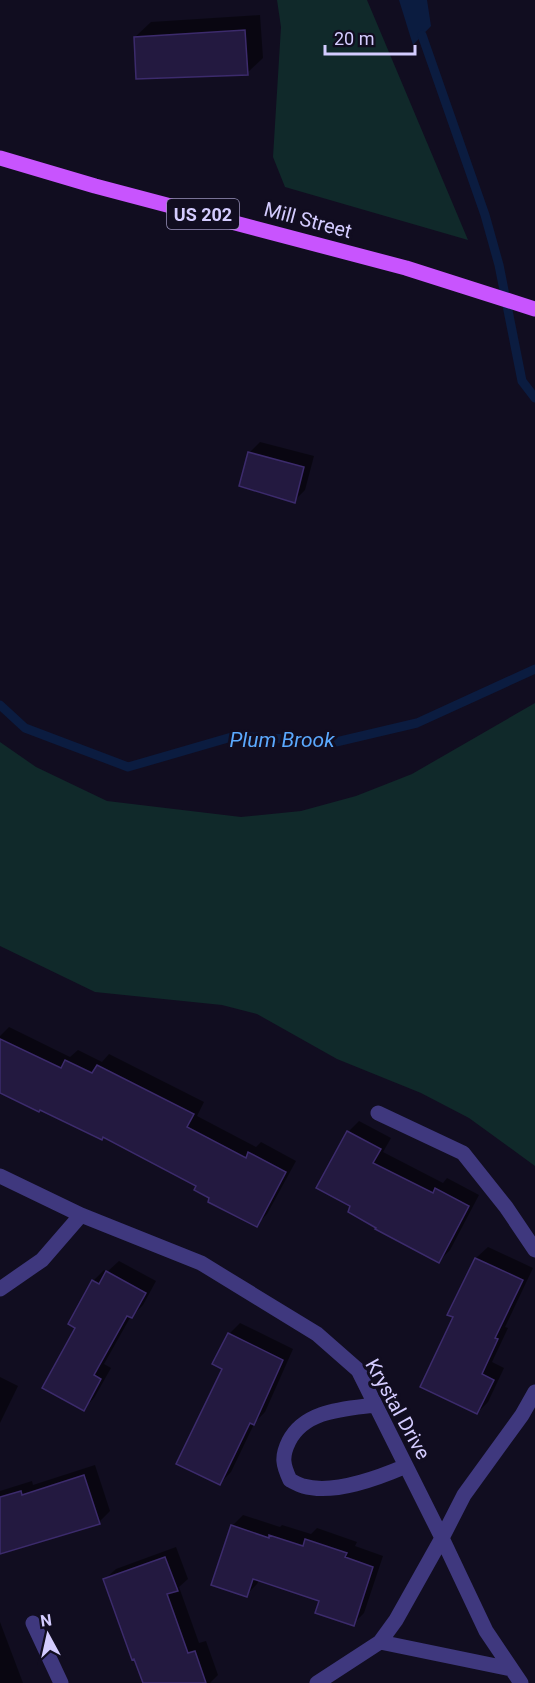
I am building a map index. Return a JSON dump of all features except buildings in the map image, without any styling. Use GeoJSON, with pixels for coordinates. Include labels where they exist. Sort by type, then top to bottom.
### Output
{"type":"FeatureCollection","features":[{"type":"Feature","properties":{"kind":"main road","name":"Mill Street"},"geometry":{"type":"LineString","coordinates":[[0,158],[95,186],[406,268],[535,309]]}},
{"type":"Feature","properties":{"kind":"street"},"geometry":{"type":"LineString","coordinates":[[378,1113],[463,1153],[506,1207],[535,1250]]}},
{"type":"Feature","properties":{"kind":"street","name":"Krystal Drive"},"geometry":{"type":"LineString","coordinates":[[0,1176],[81,1215],[201,1263],[317,1334],[358,1370],[486,1631],[521,1683]]}},
{"type":"Feature","properties":{"kind":"street"},"geometry":{"type":"LineString","coordinates":[[0,1289],[42,1260],[81,1215]]}},
{"type":"Feature","properties":{"kind":"street"},"geometry":{"type":"LineString","coordinates":[[317,1683],[380,1642],[396,1620],[464,1496],[522,1415],[535,1392]]}},
{"type":"Feature","properties":{"kind":"street"},"geometry":{"type":"LineString","coordinates":[[375,1405],[310,1418],[294,1431],[286,1448],[283,1465],[290,1480],[303,1486],[324,1488],[351,1485],[380,1477],[406,1466]]}},
{"type":"Feature","properties":{"kind":"street"},"geometry":{"type":"LineString","coordinates":[[33,1623],[61,1683]]}},
{"type":"Feature","properties":{"kind":"street"},"geometry":{"type":"LineString","coordinates":[[380,1642],[511,1669]]}},
{"type":"Feature","properties":{"kind":"green space"},"geometry":{"type":"Polygon","coordinates":[[[277,0],[367,0],[468,240],[285,187],[273,157],[281,27],[277,0]]]}},
{"type":"Feature","properties":{"kind":"green space"},"geometry":{"type":"Polygon","coordinates":[[[535,703],[535,1166],[469,1118],[421,1093],[337,1059],[257,1014],[222,1005],[95,992],[0,946],[0,742],[36,767],[107,801],[241,817],[301,811],[356,796],[412,774],[535,703]]]}},
{"type":"Feature","properties":{"kind":"water"},"geometry":{"type":"Polygon","coordinates":[[[399,0],[427,0],[431,26],[413,45],[399,0]]]}},
{"type":"Feature","properties":{"kind":"waterway"},"geometry":{"type":"LineString","coordinates":[[422,35],[485,215],[499,265],[522,381],[535,398]]}},
{"type":"Feature","properties":{"kind":"waterway","name":"Plum Brook"},"geometry":{"type":"LineString","coordinates":[[0,705],[25,728],[128,767],[235,736],[336,742],[417,723],[535,669]]}}]}
